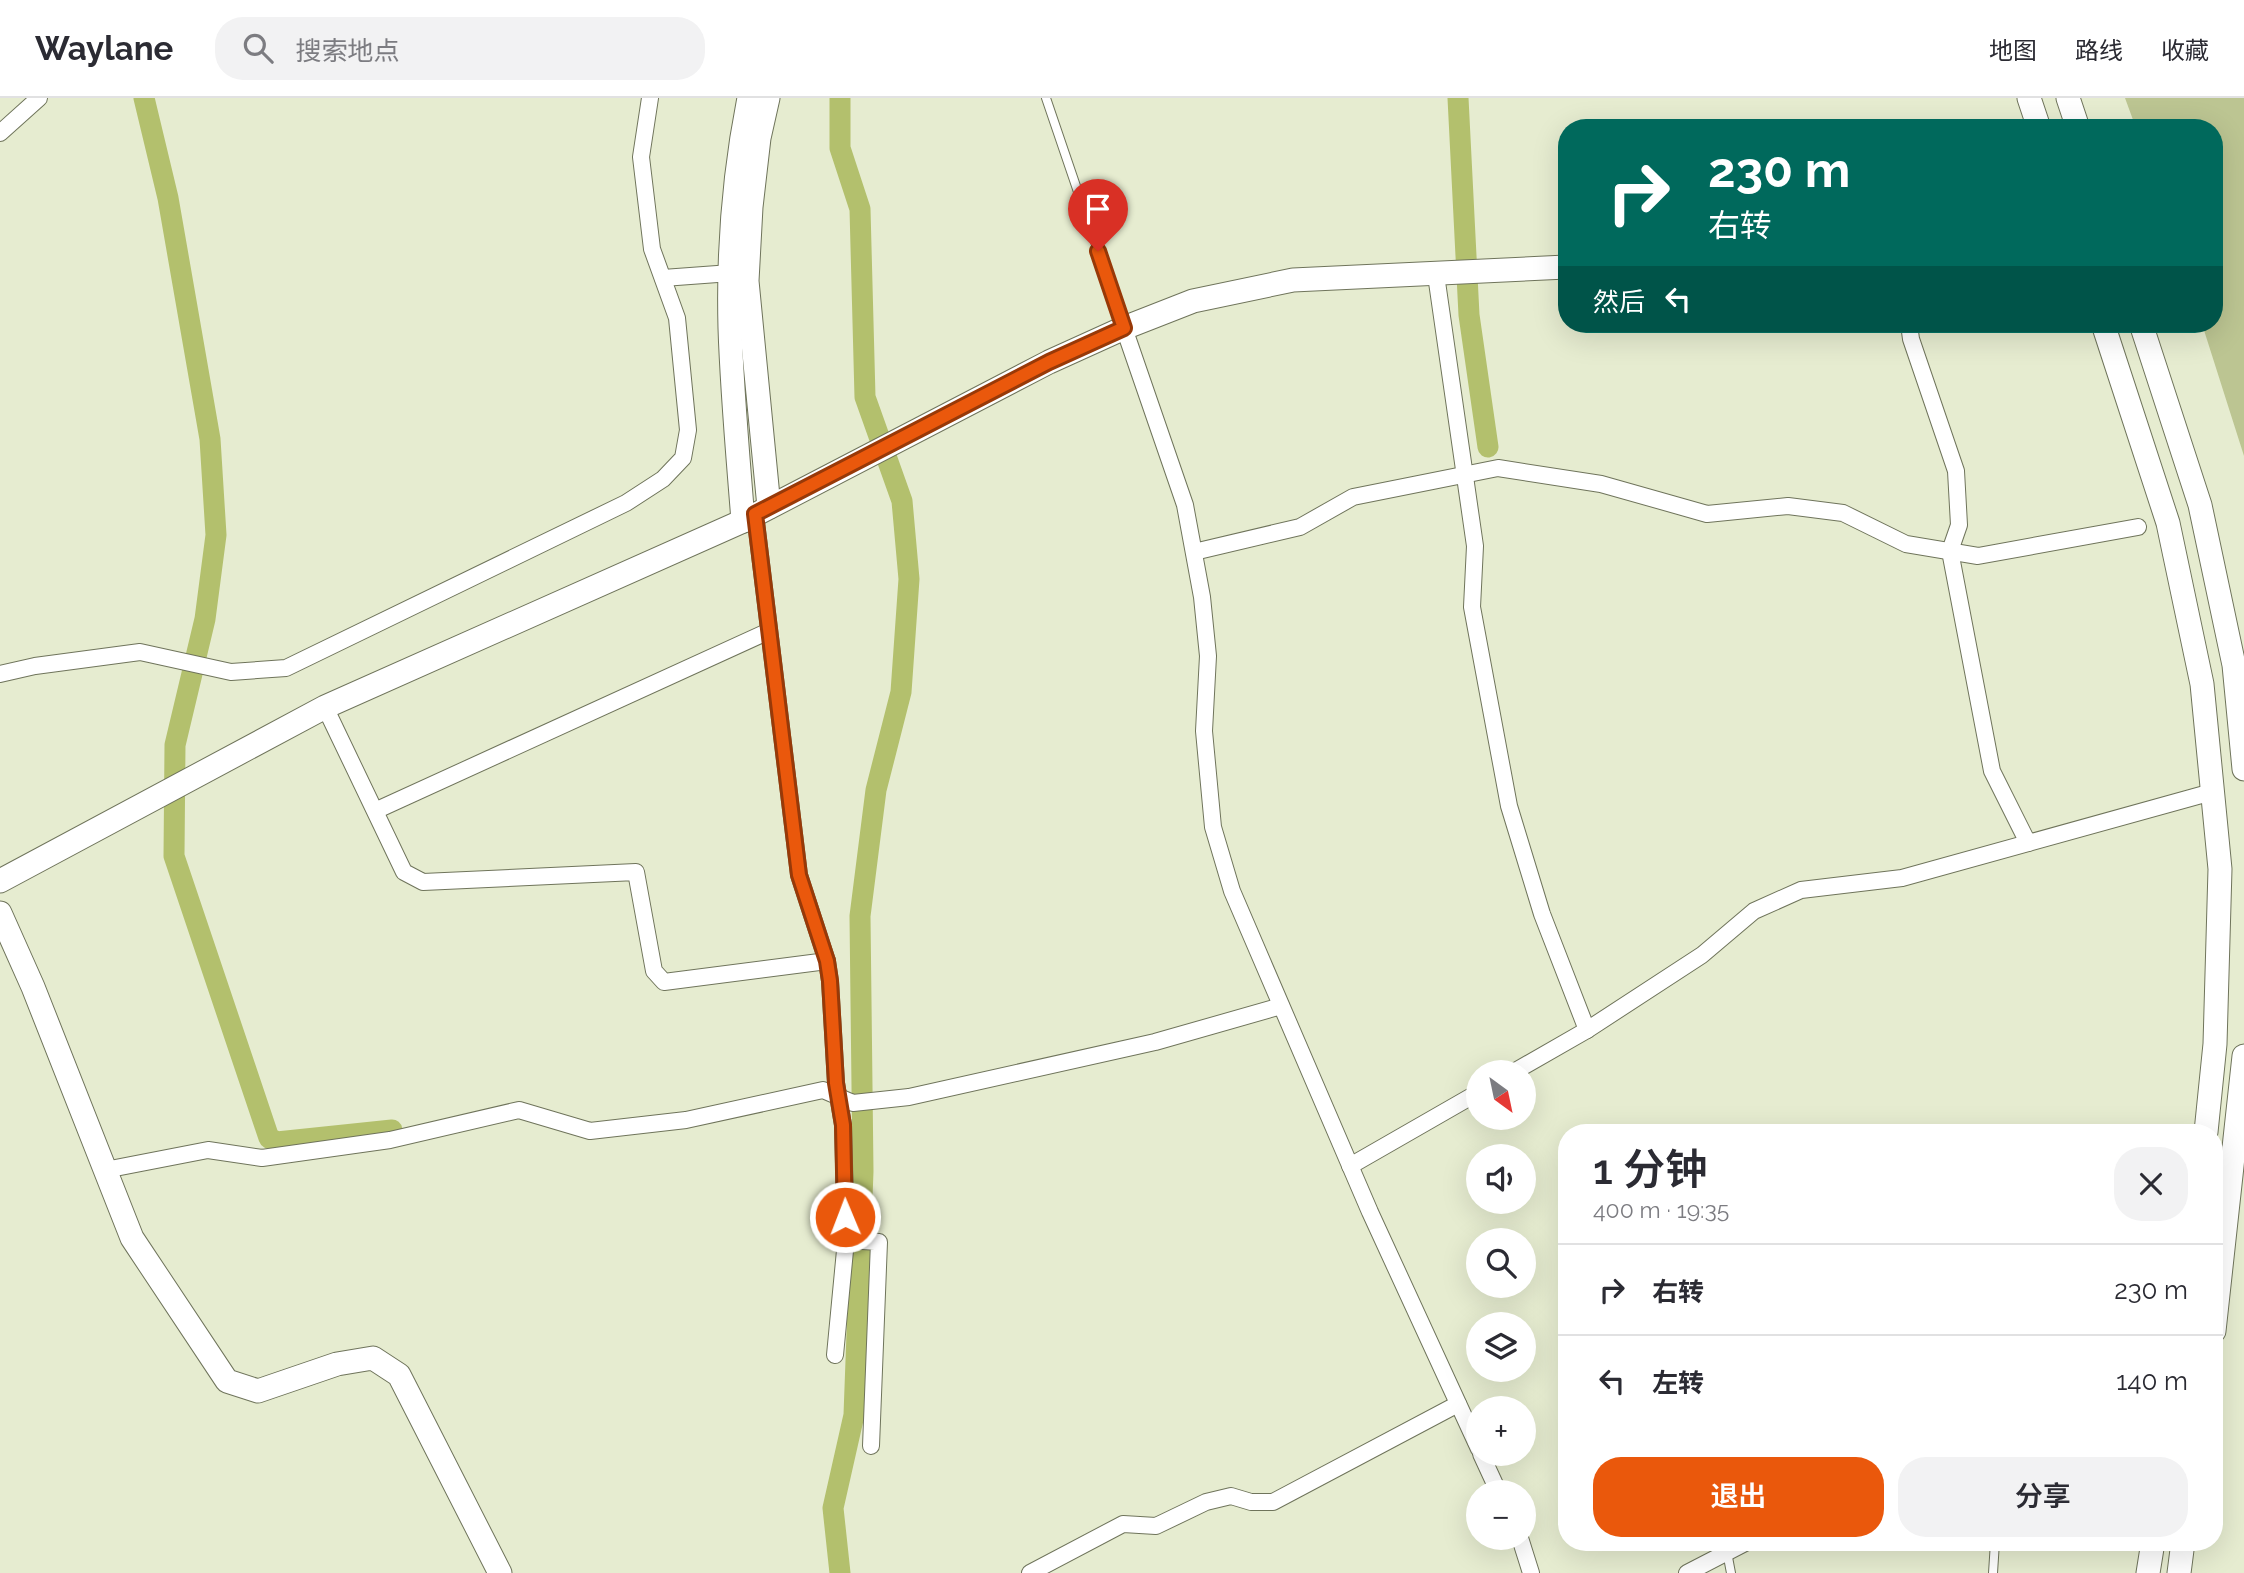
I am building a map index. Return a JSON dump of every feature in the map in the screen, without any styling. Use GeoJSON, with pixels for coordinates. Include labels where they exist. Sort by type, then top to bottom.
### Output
{"type":"FeatureCollection","features":[{"type":"Feature","properties":{"kind":"street"},"geometry":{"type":"LineString","coordinates":[[0,133],[39,98]]}},
{"type":"Feature","properties":{"kind":"street"},"geometry":{"type":"LineString","coordinates":[[0,674],[35,666],[140,652],[231,672],[286,668],[626,503],[663,479],[683,458],[688,430],[677,318],[652,249],[641,157],[650,98]]}},
{"type":"Feature","properties":{"kind":"street"},"geometry":{"type":"LineString","coordinates":[[749,98],[733,204],[730,327],[799,875],[827,961],[845,1100],[843,1125],[847,1240],[835,1356]]}},
{"type":"Feature","properties":{"kind":"street"},"geometry":{"type":"LineString","coordinates":[[755,514],[747,281],[751,206],[759,138],[768,98]]}},
{"type":"Feature","properties":{"kind":"street"},"geometry":{"type":"LineString","coordinates":[[2029,98],[2036,119]]}},
{"type":"Feature","properties":{"kind":"street"},"geometry":{"type":"LineString","coordinates":[[2068,98],[2075,119]]}},
{"type":"Feature","properties":{"kind":"street"},"geometry":{"type":"LineString","coordinates":[[0,881],[326,707],[755,514],[1049,362],[1124,328],[1194,301],[1293,280],[1558,268]]}},
{"type":"Feature","properties":{"kind":"street"},"geometry":{"type":"LineString","coordinates":[[663,278],[731,273]]}},
{"type":"Feature","properties":{"kind":"street"},"geometry":{"type":"LineString","coordinates":[[1437,274],[1475,545],[1472,607],[1509,806],[1542,914],[1587,1030]]}},
{"type":"Feature","properties":{"kind":"street"},"geometry":{"type":"LineString","coordinates":[[1124,328],[1185,505],[1202,597],[1208,656],[1204,731],[1213,827],[1233,891],[1350,1166],[1466,1421]]}},
{"type":"Feature","properties":{"kind":"street"},"geometry":{"type":"LineString","coordinates":[[1910,333],[1956,471],[1959,525],[1950,551],[1992,771],[2028,843]]}},
{"type":"Feature","properties":{"kind":"street"},"geometry":{"type":"LineString","coordinates":[[2106,333],[2168,523],[2202,684],[2220,869],[2215,1044],[2207,1124]]}},
{"type":"Feature","properties":{"kind":"street"},"geometry":{"type":"LineString","coordinates":[[2144,333],[2200,505],[2234,665],[2244,769]]}},
{"type":"Feature","properties":{"kind":"street"},"geometry":{"type":"LineString","coordinates":[[1194,552],[1300,527],[1353,497],[1498,468],[1544,473],[1601,484],[1707,514],[1788,506],[1843,513],[1906,544],[1978,556],[2138,527]]}},
{"type":"Feature","properties":{"kind":"street"},"geometry":{"type":"LineString","coordinates":[[377,810],[769,631]]}},
{"type":"Feature","properties":{"kind":"street"},"geometry":{"type":"LineString","coordinates":[[326,707],[404,872],[423,882],[636,872],[654,971],[664,982],[827,961]]}},
{"type":"Feature","properties":{"kind":"street"},"geometry":{"type":"LineString","coordinates":[[1535,1060],[1587,1030],[1702,955],[1754,911],[1801,890],[1902,878],[2212,792]]}},
{"type":"Feature","properties":{"kind":"street"},"geometry":{"type":"LineString","coordinates":[[0,913],[33,987],[132,1238],[227,1381],[258,1391],[337,1364],[373,1358],[399,1375],[500,1573]]}},
{"type":"Feature","properties":{"kind":"street"},"geometry":{"type":"LineString","coordinates":[[105,1170],[208,1150],[262,1158],[390,1140],[519,1110],[590,1132],[686,1121],[823,1090],[845,1100],[909,1097],[1154,1042],[1282,1006]]}},
{"type":"Feature","properties":{"kind":"street"},"geometry":{"type":"LineString","coordinates":[[2223,1248],[2244,1056]]}},
{"type":"Feature","properties":{"kind":"street"},"geometry":{"type":"LineString","coordinates":[[1350,1166],[1466,1099]]}},
{"type":"Feature","properties":{"kind":"street"},"geometry":{"type":"LineString","coordinates":[[847,1240],[879,1242],[871,1446]]}},
{"type":"Feature","properties":{"kind":"street"},"geometry":{"type":"LineString","coordinates":[[1030,1573],[1123,1524],[1156,1526],[1206,1502],[1231,1496],[1251,1502],[1273,1502],[1458,1404]]}},
{"type":"Feature","properties":{"kind":"street"},"geometry":{"type":"LineString","coordinates":[[1524,1550],[1531,1573]]}},
{"type":"Feature","properties":{"kind":"street"},"geometry":{"type":"LineString","coordinates":[[2148,1573],[2151,1551]]}},
{"type":"Feature","properties":{"kind":"street"},"geometry":{"type":"LineString","coordinates":[[2179,1573],[2182,1551]]}},
{"type":"Feature","properties":{"kind":"street"},"geometry":{"type":"LineString","coordinates":[[1687,1573],[1727,1552]]}},
{"type":"Feature","properties":{"kind":"lane"},"geometry":{"type":"LineString","coordinates":[[1046,98],[1124,328]]}},
{"type":"Feature","properties":{"kind":"lane"},"geometry":{"type":"LineString","coordinates":[[1990,1572],[1993,1551]]}},
{"type":"Feature","properties":{"kind":"lane"},"geometry":{"type":"LineString","coordinates":[[1727,1552],[1731,1573]]}},
{"type":"Feature","properties":{"kind":"green space"},"geometry":{"type":"Polygon","coordinates":[[[2125,98],[2244,98],[2244,456],[2205,333],[2223,333],[2223,119],[2133,119],[2125,98]]]}},
{"type":"Feature","properties":{"kind":"waterway"},"geometry":{"type":"LineString","coordinates":[[144,98],[168,198],[210,439],[216,535],[205,619],[175,745],[174,856],[269,1138],[277,1142],[392,1130]]}},
{"type":"Feature","properties":{"kind":"waterway"},"geometry":{"type":"LineString","coordinates":[[840,98],[840,148],[860,209],[865,397],[902,501],[909,579],[901,692],[876,790],[860,916],[863,1171],[854,1415],[833,1508],[840,1573]]}},
{"type":"Feature","properties":{"kind":"waterway"},"geometry":{"type":"LineString","coordinates":[[1458,98],[1469,315],[1488,447]]}},
{"type":"Feature","properties":{"kind":"route"},"geometry":{"type":"LineString","coordinates":[[845,1217],[843,1125],[836,1083],[830,981],[827,961],[799,875],[755,514],[1049,362],[1124,328],[1098,251]]}}]}
